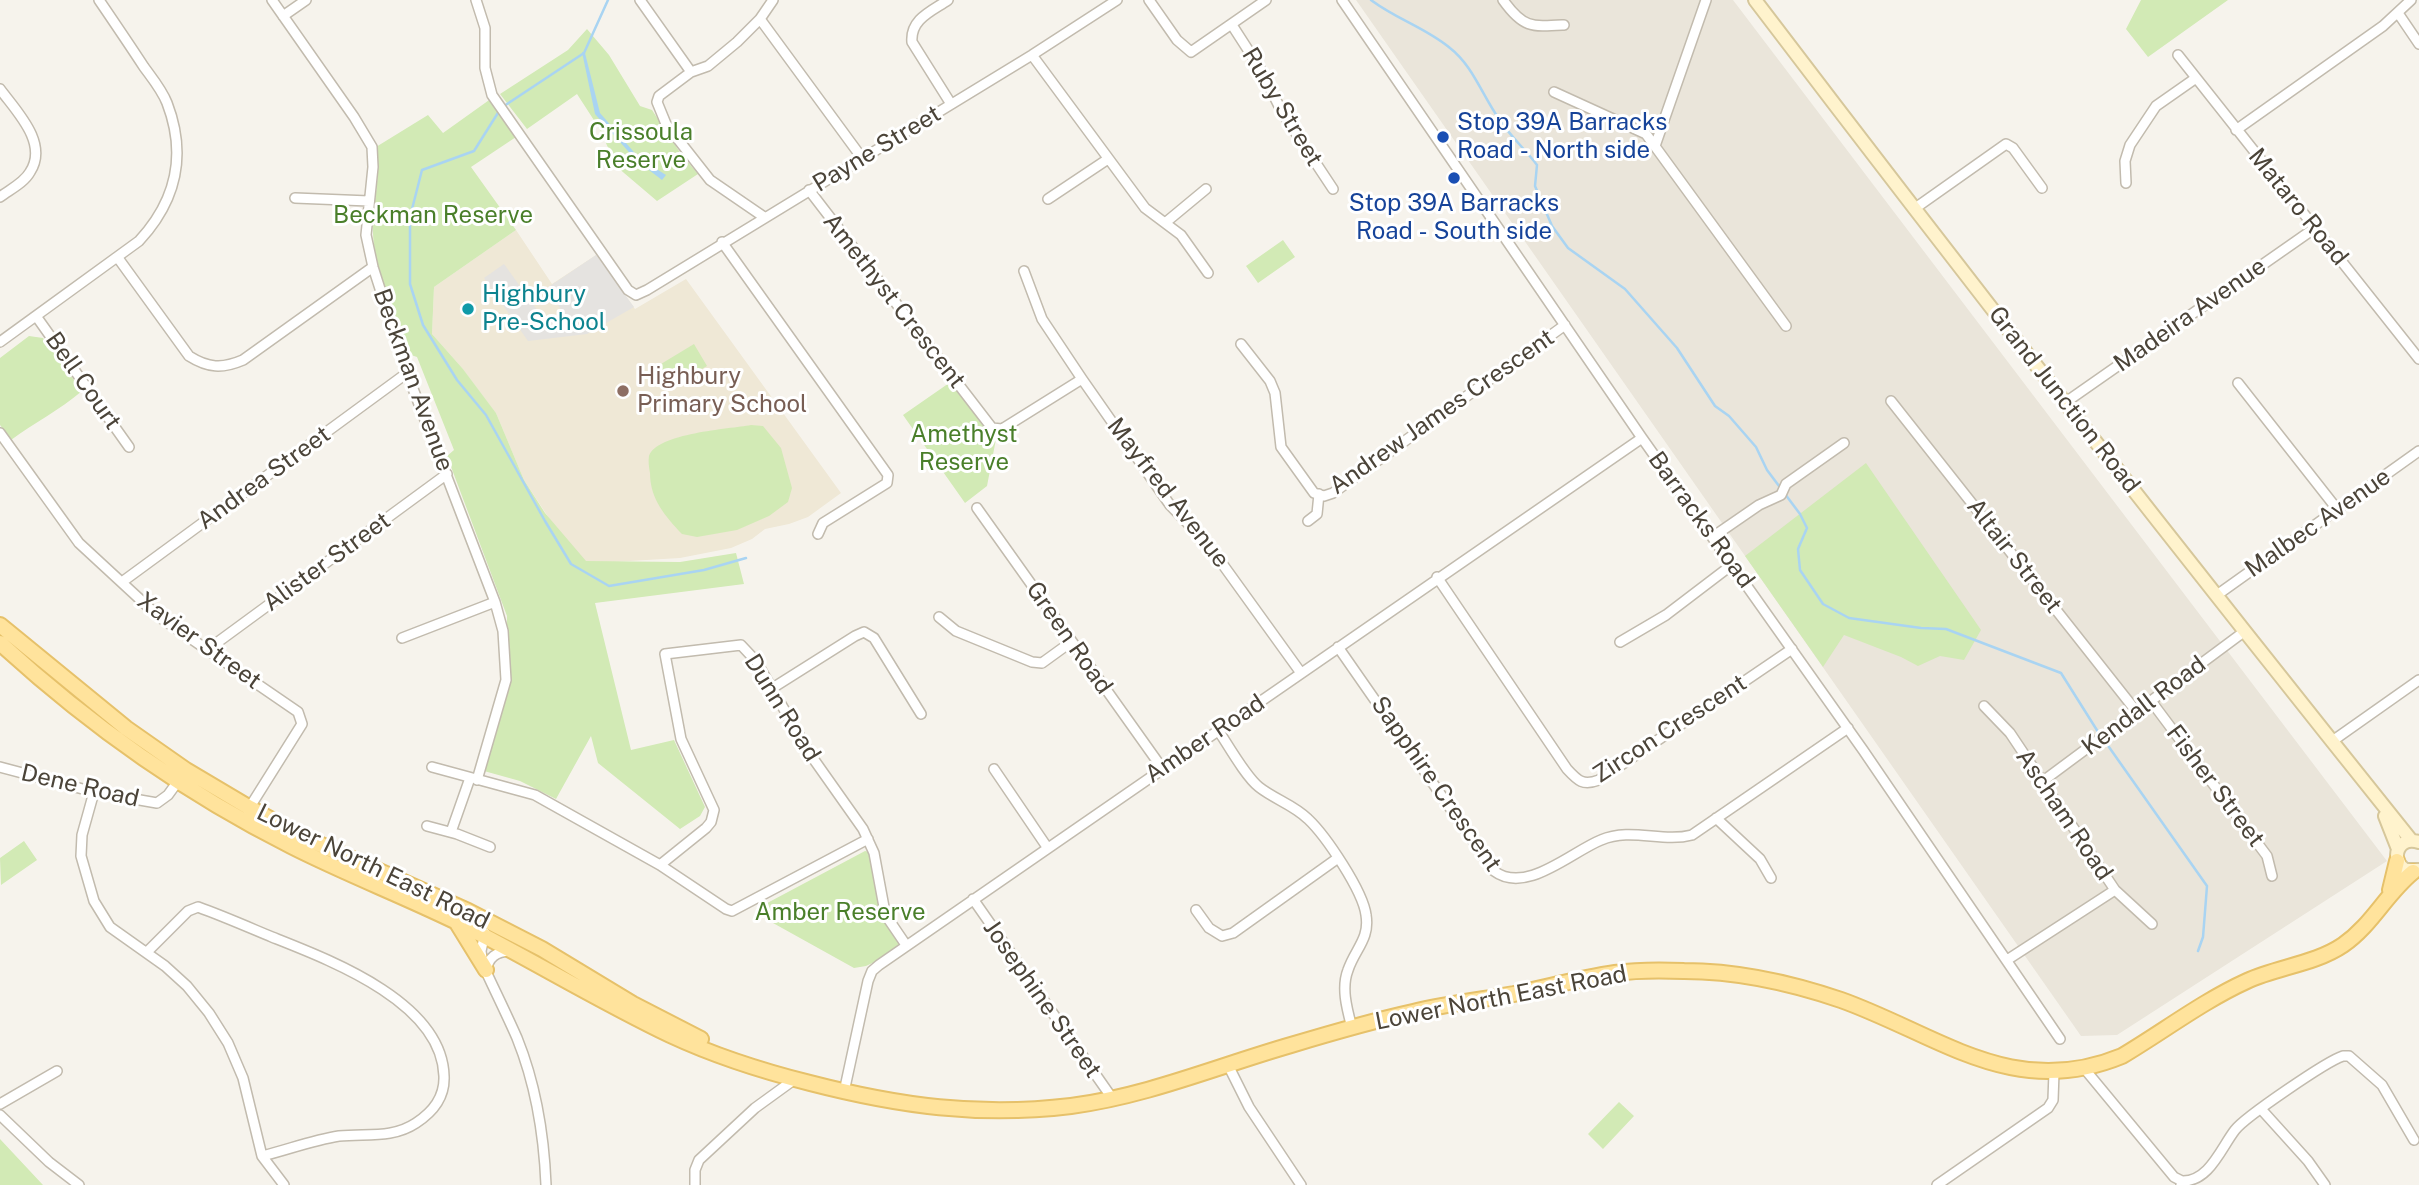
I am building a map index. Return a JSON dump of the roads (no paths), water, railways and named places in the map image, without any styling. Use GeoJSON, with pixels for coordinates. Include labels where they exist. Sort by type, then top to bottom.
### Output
{"type":"FeatureCollection","features":[{"type":"Feature","properties":{"kind":"main road","name":"Grand Junction Road"},"geometry":{"type":"LineString","coordinates":[[1755,0],[1914,209],[2330,742],[2416,840]]}},
{"type":"Feature","properties":{"kind":"main road","name":"Lower North East Road"},"geometry":{"type":"LineString","coordinates":[[0,625],[183,775]]}},
{"type":"Feature","properties":{"kind":"main road","name":"Lower North East Road"},"geometry":{"type":"LineString","coordinates":[[0,643],[60,694],[291,846],[456,922],[487,929],[542,948],[632,1004],[768,1072]]}},
{"type":"Feature","properties":{"kind":"main road","name":"Grand Junction Road"},"geometry":{"type":"LineString","coordinates":[[2376,797],[2392,829],[2398,855]]}},
{"type":"Feature","properties":{"kind":"main road","name":"Lower North East Road"},"geometry":{"type":"LineString","coordinates":[[246,814],[297,834],[487,929],[511,951],[669,1034],[716,1054],[768,1072],[844,1092],[943,1110],[988,1112],[1071,1105],[1112,1098],[1173,1084],[1228,1065],[1415,1011],[1620,972],[1688,971],[1752,976],[1857,1006],[1956,1051],[2021,1070],[2054,1072],[2106,1062],[2122,1056],[2222,993],[2250,979],[2340,947],[2367,925],[2388,895],[2416,872]]}},
{"type":"Feature","properties":{"kind":"main road"},"geometry":{"type":"LineString","coordinates":[[2416,840],[2403,843],[2398,855],[2402,868],[2416,872]]}},
{"type":"Feature","properties":{"kind":"main road","name":"Lower North East Road"},"geometry":{"type":"LineString","coordinates":[[2388,895],[2398,855]]}},
{"type":"Feature","properties":{"kind":"main road"},"geometry":{"type":"LineString","coordinates":[[456,922],[486,970]]}},
{"type":"Feature","properties":{"kind":"street"},"geometry":{"type":"LineString","coordinates":[[0,342],[139,241],[156,223],[173,186],[177,145],[166,101],[99,0]]}},
{"type":"Feature","properties":{"kind":"street","name":"Beckman Avenue"},"geometry":{"type":"LineString","coordinates":[[272,0],[372,147],[373,167],[366,235],[373,267],[407,373],[447,474],[503,631],[506,680],[474,779],[451,832]]}},
{"type":"Feature","properties":{"kind":"street"},"geometry":{"type":"LineString","coordinates":[[283,16],[306,0]]}},
{"type":"Feature","properties":{"kind":"street","name":"Payne Street"},"geometry":{"type":"LineString","coordinates":[[476,0],[485,28],[485,68],[492,96],[628,290],[636,295],[1032,55],[1116,0]]}},
{"type":"Feature","properties":{"kind":"street"},"geometry":{"type":"LineString","coordinates":[[640,0],[691,72]]}},
{"type":"Feature","properties":{"kind":"street"},"geometry":{"type":"LineString","coordinates":[[764,217],[710,180],[666,124],[657,102],[660,96],[691,72],[708,66],[737,42],[760,19],[773,0]]}},
{"type":"Feature","properties":{"kind":"street"},"geometry":{"type":"LineString","coordinates":[[948,0],[913,25],[911,33],[912,42],[951,104]]}},
{"type":"Feature","properties":{"kind":"street"},"geometry":{"type":"LineString","coordinates":[[1149,0],[1177,40],[1191,52],[1266,0]]}},
{"type":"Feature","properties":{"kind":"street","name":"Barracks Road"},"geometry":{"type":"LineString","coordinates":[[1342,0],[1642,438],[1848,728],[2060,1039]]}},
{"type":"Feature","properties":{"kind":"street"},"geometry":{"type":"LineString","coordinates":[[1503,0],[1521,22],[1532,27],[1564,25]]}},
{"type":"Feature","properties":{"kind":"street"},"geometry":{"type":"LineString","coordinates":[[1656,146],[1706,0]]}},
{"type":"Feature","properties":{"kind":"street"},"geometry":{"type":"LineString","coordinates":[[2236,130],[2398,13],[2411,0]]}},
{"type":"Feature","properties":{"kind":"street"},"geometry":{"type":"LineString","coordinates":[[2398,13],[2419,44]]}},
{"type":"Feature","properties":{"kind":"street"},"geometry":{"type":"LineString","coordinates":[[760,19],[862,159]]}},
{"type":"Feature","properties":{"kind":"street","name":"Ruby Street"},"geometry":{"type":"LineString","coordinates":[[1232,24],[1261,70],[1282,112],[1333,189]]}},
{"type":"Feature","properties":{"kind":"street"},"geometry":{"type":"LineString","coordinates":[[1032,55],[1145,208],[1181,235],[1208,273]]}},
{"type":"Feature","properties":{"kind":"street","name":"Mataro Road"},"geometry":{"type":"LineString","coordinates":[[2178,55],[2419,359]]}},
{"type":"Feature","properties":{"kind":"street"},"geometry":{"type":"LineString","coordinates":[[2126,183],[2127,153],[2156,106],[2196,78]]}},
{"type":"Feature","properties":{"kind":"street"},"geometry":{"type":"LineString","coordinates":[[0,89],[35,142],[31,172],[0,197]]}},
{"type":"Feature","properties":{"kind":"street"},"geometry":{"type":"LineString","coordinates":[[1554,92],[1646,134],[1786,326]]}},
{"type":"Feature","properties":{"kind":"street"},"geometry":{"type":"LineString","coordinates":[[1914,209],[2006,144],[2013,148],[2042,188]]}},
{"type":"Feature","properties":{"kind":"street"},"geometry":{"type":"LineString","coordinates":[[1048,200],[1108,159]]}},
{"type":"Feature","properties":{"kind":"street"},"geometry":{"type":"LineString","coordinates":[[1165,223],[1206,189]]}},
{"type":"Feature","properties":{"kind":"street","name":"Amethyst Crescent"},"geometry":{"type":"LineString","coordinates":[[809,190],[992,428],[1002,429],[1083,379]]}},
{"type":"Feature","properties":{"kind":"street"},"geometry":{"type":"LineString","coordinates":[[295,198],[369,201]]}},
{"type":"Feature","properties":{"kind":"street","name":"Madeira Avenue"},"geometry":{"type":"LineString","coordinates":[[2066,402],[2315,228]]}},
{"type":"Feature","properties":{"kind":"street"},"geometry":{"type":"LineString","coordinates":[[722,243],[888,475],[887,483],[823,523],[818,534]]}},
{"type":"Feature","properties":{"kind":"street"},"geometry":{"type":"LineString","coordinates":[[118,258],[189,356],[216,368],[232,365],[243,359],[373,267]]}},
{"type":"Feature","properties":{"kind":"street","name":"Mayfred Avenue"},"geometry":{"type":"LineString","coordinates":[[1024,271],[1042,319],[1083,379],[1170,505],[1208,544],[1301,673]]}},
{"type":"Feature","properties":{"kind":"street","name":"Bell Court"},"geometry":{"type":"LineString","coordinates":[[36,316],[129,447]]}},
{"type":"Feature","properties":{"kind":"street","name":"Andrew James Crescent"},"geometry":{"type":"LineString","coordinates":[[1241,344],[1270,381],[1275,393],[1280,447],[1314,493],[1319,494],[1333,493],[1565,325]]}},
{"type":"Feature","properties":{"kind":"street","name":"Andrea Street"},"geometry":{"type":"LineString","coordinates":[[121,582],[407,373]]}},
{"type":"Feature","properties":{"kind":"street"},"geometry":{"type":"LineString","coordinates":[[2238,383],[2337,509]]}},
{"type":"Feature","properties":{"kind":"street","name":"Altair Street"},"geometry":{"type":"LineString","coordinates":[[1891,401],[2136,711]]}},
{"type":"Feature","properties":{"kind":"street","name":"Xavier Street"},"geometry":{"type":"LineString","coordinates":[[0,433],[79,543],[158,616],[298,712],[302,724],[246,814]]}},
{"type":"Feature","properties":{"kind":"street","name":"Amber Road"},"geometry":{"type":"LineString","coordinates":[[844,1092],[868,981],[879,965],[1437,577],[1642,438]]}},
{"type":"Feature","properties":{"kind":"street"},"geometry":{"type":"LineString","coordinates":[[1714,536],[1759,505],[1781,495],[1786,484],[1844,443]]}},
{"type":"Feature","properties":{"kind":"street","name":"Malbec Avenue"},"geometry":{"type":"LineString","coordinates":[[2217,595],[2419,451]]}},
{"type":"Feature","properties":{"kind":"street","name":"Alister Street"},"geometry":{"type":"LineString","coordinates":[[207,649],[447,474]]}},
{"type":"Feature","properties":{"kind":"street","name":"Andrew James Crescent"},"geometry":{"type":"LineString","coordinates":[[1308,521],[1317,514],[1319,494]]}},
{"type":"Feature","properties":{"kind":"street","name":"Green Road"},"geometry":{"type":"LineString","coordinates":[[977,508],[1162,768]]}},
{"type":"Feature","properties":{"kind":"street"},"geometry":{"type":"LineString","coordinates":[[1620,642],[1666,615],[1734,564]]}},
{"type":"Feature","properties":{"kind":"street","name":"Zircon Crescent"},"geometry":{"type":"LineString","coordinates":[[1437,577],[1567,769],[1578,781],[1589,784],[1599,780],[1792,649]]}},
{"type":"Feature","properties":{"kind":"street"},"geometry":{"type":"LineString","coordinates":[[402,638],[495,603]]}},
{"type":"Feature","properties":{"kind":"street"},"geometry":{"type":"LineString","coordinates":[[939,617],[957,631],[1031,662],[1042,663],[1071,642]]}},
{"type":"Feature","properties":{"kind":"street","name":"Kendall Road"},"geometry":{"type":"LineString","coordinates":[[2043,781],[2245,631]]}},
{"type":"Feature","properties":{"kind":"street"},"geometry":{"type":"LineString","coordinates":[[771,689],[855,635],[864,632],[874,638],[921,714]]}},
{"type":"Feature","properties":{"kind":"street","name":"Dunn Road"},"geometry":{"type":"LineString","coordinates":[[660,866],[706,828],[711,822],[714,810],[681,739],[665,654],[741,645],[756,661],[810,754],[868,839],[884,907],[889,920],[906,945]]}},
{"type":"Feature","properties":{"kind":"street","name":"Sapphire Crescent"},"geometry":{"type":"LineString","coordinates":[[1338,647],[1494,871],[1504,879],[1538,873],[1604,838],[1628,834],[1680,838],[1692,835],[1848,728]]}},
{"type":"Feature","properties":{"kind":"street"},"geometry":{"type":"LineString","coordinates":[[2330,742],[2419,680]]}},
{"type":"Feature","properties":{"kind":"street","name":"Fisher Street"},"geometry":{"type":"LineString","coordinates":[[2151,701],[2267,856],[2272,876]]}},
{"type":"Feature","properties":{"kind":"street","name":"Ascham Road"},"geometry":{"type":"LineString","coordinates":[[1984,706],[2010,733],[2115,890],[2007,960]]}},
{"type":"Feature","properties":{"kind":"street"},"geometry":{"type":"LineString","coordinates":[[1217,730],[1258,786],[1289,804],[1309,820],[1338,858],[1357,890],[1366,913],[1367,932],[1348,970],[1345,983],[1346,1006],[1352,1028]]}},
{"type":"Feature","properties":{"kind":"street"},"geometry":{"type":"LineString","coordinates":[[432,766],[534,795],[660,866],[732,911],[868,839]]}},
{"type":"Feature","properties":{"kind":"street","name":"Dene Road"},"geometry":{"type":"LineString","coordinates":[[0,767],[94,792],[157,803],[168,795],[183,775]]}},
{"type":"Feature","properties":{"kind":"street"},"geometry":{"type":"LineString","coordinates":[[994,769],[1047,847]]}},
{"type":"Feature","properties":{"kind":"street"},"geometry":{"type":"LineString","coordinates":[[94,792],[82,835],[85,877],[94,901],[110,927],[147,952],[187,986],[209,1013],[228,1043],[243,1078],[262,1156],[284,1185]]}},
{"type":"Feature","properties":{"kind":"street"},"geometry":{"type":"LineString","coordinates":[[1716,818],[1760,859],[1771,878]]}},
{"type":"Feature","properties":{"kind":"street"},"geometry":{"type":"LineString","coordinates":[[427,826],[491,847]]}},
{"type":"Feature","properties":{"kind":"street"},"geometry":{"type":"LineString","coordinates":[[1196,909],[1215,932],[1222,936],[1233,933],[1338,858]]}},
{"type":"Feature","properties":{"kind":"street"},"geometry":{"type":"LineString","coordinates":[[2115,890],[2152,924]]}},
{"type":"Feature","properties":{"kind":"street","name":"Josephine Street"},"geometry":{"type":"LineString","coordinates":[[972,899],[1112,1098]]}},
{"type":"Feature","properties":{"kind":"street"},"geometry":{"type":"LineString","coordinates":[[147,952],[188,911],[198,907],[353,970],[416,1016],[440,1048],[444,1065],[443,1092],[437,1105],[415,1125],[394,1133],[335,1137],[262,1156]]}},
{"type":"Feature","properties":{"kind":"street"},"geometry":{"type":"LineString","coordinates":[[487,929],[481,951],[486,970],[518,1040],[538,1106],[545,1150],[546,1185]]}},
{"type":"Feature","properties":{"kind":"street"},"geometry":{"type":"LineString","coordinates":[[486,970],[492,957],[499,952],[511,951]]}},
{"type":"Feature","properties":{"kind":"street"},"geometry":{"type":"LineString","coordinates":[[2083,1067],[2168,1170],[2182,1183],[2203,1174],[2236,1128],[2338,1058],[2349,1056],[2382,1086],[2414,1140]]}},
{"type":"Feature","properties":{"kind":"street"},"geometry":{"type":"LineString","coordinates":[[1228,1065],[1249,1107],[1301,1185]]}},
{"type":"Feature","properties":{"kind":"street"},"geometry":{"type":"LineString","coordinates":[[0,1104],[57,1071]]}},
{"type":"Feature","properties":{"kind":"street"},"geometry":{"type":"LineString","coordinates":[[1937,1185],[2048,1108],[2053,1100],[2054,1072]]}},
{"type":"Feature","properties":{"kind":"street"},"geometry":{"type":"LineString","coordinates":[[695,1185],[695,1170],[699,1160],[755,1108],[795,1079]]}},
{"type":"Feature","properties":{"kind":"street"},"geometry":{"type":"LineString","coordinates":[[2261,1109],[2308,1161],[2325,1185]]}},
{"type":"Feature","properties":{"kind":"street"},"geometry":{"type":"LineString","coordinates":[[0,1115],[74,1184]]}},
{"type":"Feature","properties":{"kind":"water"},"geometry":{"type":"Polygon","coordinates":[[[582,52],[585,53],[600,113],[639,158],[666,175],[662,180],[636,160],[595,114],[582,52]]]}},
{"type":"Feature","properties":{"kind":"waterway"},"geometry":{"type":"LineString","coordinates":[[608,0],[584,53],[501,108],[474,151],[422,170],[410,217],[410,284],[423,325],[457,380],[486,415],[571,564],[609,586],[704,570],[746,558]]}},
{"type":"Feature","properties":{"kind":"waterway"},"geometry":{"type":"LineString","coordinates":[[1371,0],[1431,35],[1458,55],[1503,125],[1537,165],[1535,186],[1552,226],[1568,248],[1625,289],[1677,348],[1715,406],[1729,416],[1756,447],[1767,470],[1800,514],[1807,528],[1798,549],[1800,570],[1823,604],[1849,618],[1946,629],[2061,673],[2100,735]]}},
{"type":"Feature","properties":{"kind":"waterway"},"geometry":{"type":"LineString","coordinates":[[2104,740],[2207,886],[2203,937],[2198,951]]}},
{"type":"Feature","properties":{"kind":"place","name":"Stop 39A Barracks Road - North side"},"geometry":{"type":"Point","coordinates":[1443,137]}},
{"type":"Feature","properties":{"kind":"place","name":"Stop 39A Barracks Road - South side"},"geometry":{"type":"Point","coordinates":[1454,178]}},
{"type":"Feature","properties":{"kind":"place","name":"Highbury Pre-School"},"geometry":{"type":"Point","coordinates":[468,309]}},
{"type":"Feature","properties":{"kind":"place","name":"Highbury Primary School"},"geometry":{"type":"Point","coordinates":[623,391]}},
{"type":"Feature","properties":{"kind":"park label","name":"Crissoula Reserve"},"geometry":{"type":"Point","coordinates":[641,147]}},
{"type":"Feature","properties":{"kind":"park label","name":"Beckman Reserve"},"geometry":{"type":"Point","coordinates":[433,216]}},
{"type":"Feature","properties":{"kind":"park label","name":"Amethyst Reserve"},"geometry":{"type":"Point","coordinates":[964,449]}},
{"type":"Feature","properties":{"kind":"park label","name":"Amber Reserve"},"geometry":{"type":"Point","coordinates":[840,913]}}]}
